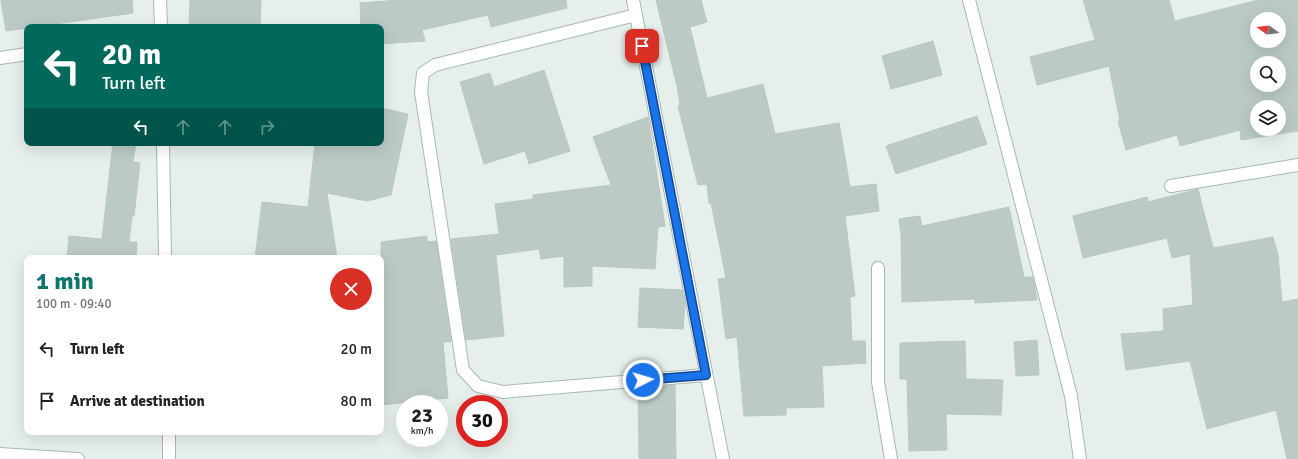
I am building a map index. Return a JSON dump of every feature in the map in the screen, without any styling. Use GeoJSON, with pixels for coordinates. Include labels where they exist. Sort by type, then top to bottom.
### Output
{"type":"FeatureCollection","features":[{"type":"Feature","properties":{"kind":"street"},"geometry":{"type":"LineString","coordinates":[[160,0],[161,24]]}},
{"type":"Feature","properties":{"kind":"street"},"geometry":{"type":"LineString","coordinates":[[633,0],[723,459]]}},
{"type":"Feature","properties":{"kind":"street"},"geometry":{"type":"LineString","coordinates":[[969,0],[1071,396],[1080,459]]}},
{"type":"Feature","properties":{"kind":"street"},"geometry":{"type":"LineString","coordinates":[[636,15],[435,65],[423,73],[421,92],[463,370],[478,386],[503,392],[706,375]]}},
{"type":"Feature","properties":{"kind":"street"},"geometry":{"type":"LineString","coordinates":[[0,58],[24,54]]}},
{"type":"Feature","properties":{"kind":"street"},"geometry":{"type":"LineString","coordinates":[[163,146],[165,255]]}},
{"type":"Feature","properties":{"kind":"street"},"geometry":{"type":"LineString","coordinates":[[1172,186],[1298,165]]}},
{"type":"Feature","properties":{"kind":"street"},"geometry":{"type":"LineString","coordinates":[[878,268],[878,382],[891,459]]}},
{"type":"Feature","properties":{"kind":"street"},"geometry":{"type":"LineString","coordinates":[[169,435],[169,459]]}},
{"type":"Feature","properties":{"kind":"street"},"geometry":{"type":"LineString","coordinates":[[0,454],[78,459]]}},
{"type":"Feature","properties":{"kind":"building"},"geometry":{"type":"Polygon","coordinates":[[[1,0],[132,0],[133,13],[55,24],[24,24],[24,28],[6,31],[1,0]]]}},
{"type":"Feature","properties":{"kind":"building"},"geometry":{"type":"Polygon","coordinates":[[[190,0],[261,0],[260,24],[189,24],[190,0]]]}},
{"type":"Feature","properties":{"kind":"building"},"geometry":{"type":"Polygon","coordinates":[[[398,0],[566,0],[567,8],[491,27],[488,15],[422,30],[425,41],[384,44],[384,24],[361,24],[360,3],[398,0]]]}},
{"type":"Feature","properties":{"kind":"building"},"geometry":{"type":"Polygon","coordinates":[[[656,0],[701,0],[707,22],[690,27],[707,98],[763,84],[775,134],[839,123],[850,187],[876,184],[879,211],[845,216],[855,296],[850,297],[852,341],[865,341],[866,363],[822,366],[824,407],[786,408],[786,415],[744,416],[737,337],[726,339],[718,279],[726,278],[711,203],[709,204],[707,184],[698,185],[678,106],[680,105],[677,86],[656,0]]]}},
{"type":"Feature","properties":{"kind":"building"},"geometry":{"type":"Polygon","coordinates":[[[1083,0],[1169,0],[1175,21],[1258,0],[1298,0],[1298,131],[1286,133],[1286,100],[1250,100],[1250,136],[1266,136],[1241,140],[1240,130],[1180,146],[1177,135],[1126,150],[1118,121],[1120,121],[1109,66],[1037,85],[1030,57],[1095,40],[1083,0]]]}},
{"type":"Feature","properties":{"kind":"building"},"geometry":{"type":"Polygon","coordinates":[[[933,41],[942,75],[891,89],[882,56],[933,41]]]}},
{"type":"Feature","properties":{"kind":"building"},"geometry":{"type":"Polygon","coordinates":[[[544,70],[570,151],[529,164],[525,151],[484,164],[460,82],[490,73],[494,87],[544,70]]]}},
{"type":"Feature","properties":{"kind":"building"},"geometry":{"type":"Polygon","coordinates":[[[384,109],[408,114],[391,195],[367,201],[327,193],[337,255],[255,255],[262,202],[308,207],[315,146],[384,146],[384,109]]]}},
{"type":"Feature","properties":{"kind":"building"},"geometry":{"type":"Polygon","coordinates":[[[977,116],[987,144],[896,174],[886,146],[977,116]]]}},
{"type":"Feature","properties":{"kind":"building"},"geometry":{"type":"Polygon","coordinates":[[[648,117],[665,226],[658,227],[655,269],[592,266],[592,286],[564,287],[564,256],[541,259],[539,249],[496,255],[504,336],[466,340],[451,239],[499,234],[495,204],[533,199],[533,195],[611,185],[593,137],[648,117]]]}},
{"type":"Feature","properties":{"kind":"building"},"geometry":{"type":"Polygon","coordinates":[[[113,146],[136,146],[133,162],[140,163],[134,216],[132,216],[129,242],[137,242],[136,255],[67,255],[69,236],[102,239],[113,146]]]}},
{"type":"Feature","properties":{"kind":"building"},"geometry":{"type":"Polygon","coordinates":[[[1198,189],[1213,248],[1273,237],[1278,255],[1282,302],[1298,299],[1298,459],[1287,459],[1276,410],[1207,429],[1190,361],[1126,370],[1121,334],[1164,331],[1163,309],[1193,305],[1190,254],[1172,258],[1167,238],[1083,258],[1073,216],[1147,197],[1148,202],[1198,189]]]}},
{"type":"Feature","properties":{"kind":"building"},"geometry":{"type":"Polygon","coordinates":[[[1009,207],[1024,277],[1033,277],[1037,300],[975,303],[975,299],[902,302],[901,235],[899,219],[920,216],[922,226],[1009,207]]]}},
{"type":"Feature","properties":{"kind":"building"},"geometry":{"type":"Polygon","coordinates":[[[427,236],[427,242],[436,241],[451,342],[443,342],[448,395],[396,395],[396,403],[384,405],[384,255],[381,255],[381,242],[427,236]]]}},
{"type":"Feature","properties":{"kind":"building"},"geometry":{"type":"Polygon","coordinates":[[[640,288],[682,290],[685,303],[683,329],[638,327],[640,288]]]}},
{"type":"Feature","properties":{"kind":"building"},"geometry":{"type":"Polygon","coordinates":[[[1037,340],[1039,375],[1016,376],[1014,342],[1037,340]]]}},
{"type":"Feature","properties":{"kind":"building"},"geometry":{"type":"Polygon","coordinates":[[[965,341],[966,379],[1003,380],[1001,415],[946,414],[947,450],[909,451],[907,379],[900,379],[900,343],[965,341]]]}},
{"type":"Feature","properties":{"kind":"building"},"geometry":{"type":"Polygon","coordinates":[[[675,385],[676,459],[639,459],[638,388],[675,385]]]}},
{"type":"Feature","properties":{"kind":"route"},"geometry":{"type":"LineString","coordinates":[[642,46],[706,375],[643,380]]}}]}
